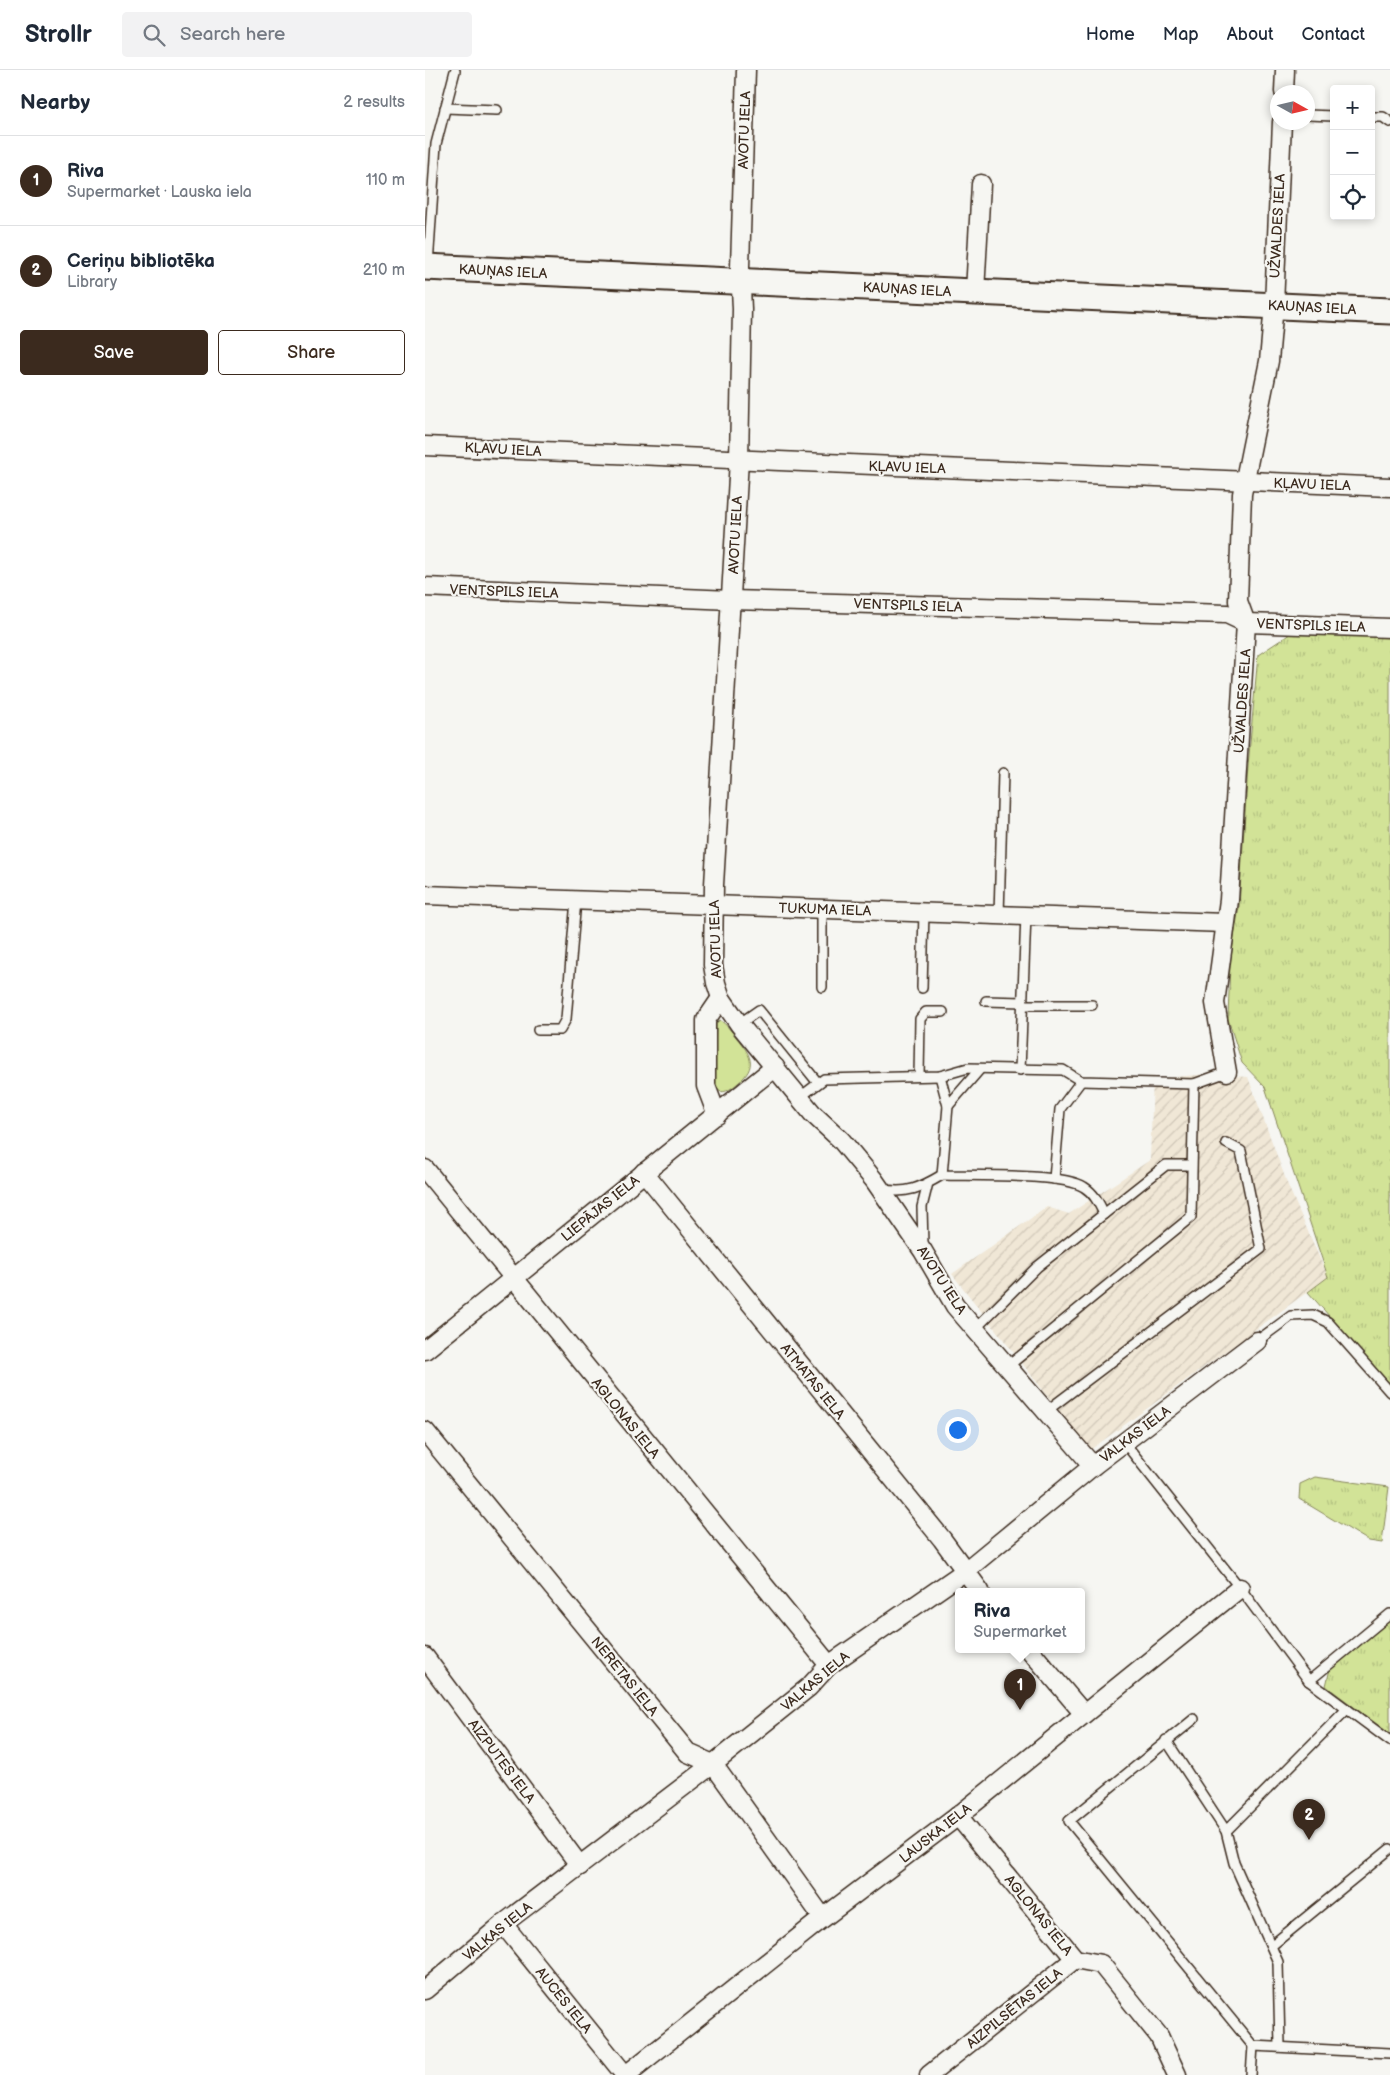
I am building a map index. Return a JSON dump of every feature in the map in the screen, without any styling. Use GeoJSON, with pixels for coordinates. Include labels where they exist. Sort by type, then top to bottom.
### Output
{"type":"FeatureCollection","features":[{"type":"Feature","properties":{"kind":"street","name":"AVOTU IELA"},"geometry":{"type":"LineString","coordinates":[[746,70],[739,460],[714,905],[713,965],[721,998],[739,1024],[799,1098],[841,1140],[880,1188],[923,1251],[955,1306],[976,1328],[1045,1412],[1093,1466]]}},
{"type":"Feature","properties":{"kind":"street"},"geometry":{"type":"LineString","coordinates":[[1284,85],[1285,70]]}},
{"type":"Feature","properties":{"kind":"street","name":"UŽVALDES IELA"},"geometry":{"type":"LineString","coordinates":[[1227,1072],[1215,1003],[1229,900],[1247,623],[1238,601],[1242,494],[1269,361],[1274,305],[1282,130]]}},
{"type":"Feature","properties":{"kind":"street"},"geometry":{"type":"LineString","coordinates":[[975,292],[981,184]]}},
{"type":"Feature","properties":{"kind":"street","name":"KAUŅAS IELA"},"geometry":{"type":"LineString","coordinates":[[427,267],[1390,311]]}},
{"type":"Feature","properties":{"kind":"street","name":"KĻAVU IELA"},"geometry":{"type":"LineString","coordinates":[[425,446],[1390,487]]}},
{"type":"Feature","properties":{"kind":"street","name":"VENTSPILS IELA"},"geometry":{"type":"LineString","coordinates":[[425,587],[731,600],[1227,614],[1247,623],[1390,628]]}},
{"type":"Feature","properties":{"kind":"street","name":"TUKUMA IELA"},"geometry":{"type":"LineString","coordinates":[[425,895],[1225,923]]}},
{"type":"Feature","properties":{"kind":"street","name":"AVOTU IELA"},"geometry":{"type":"LineString","coordinates":[[717,1115],[705,1086],[706,1020],[721,998]]}},
{"type":"Feature","properties":{"kind":"street","name":"LIEPĀJAS IELA"},"geometry":{"type":"LineString","coordinates":[[425,1350],[775,1068]]}},
{"type":"Feature","properties":{"kind":"street","name":"AGLONAS IELA"},"geometry":{"type":"LineString","coordinates":[[425,1169],[515,1277],[678,1483],[829,1665]]}},
{"type":"Feature","properties":{"kind":"street","name":"ATMATAS IELA"},"geometry":{"type":"LineString","coordinates":[[644,1172],[942,1539],[964,1572],[977,1588]]}},
{"type":"Feature","properties":{"kind":"street","name":"VALKAS IELA"},"geometry":{"type":"LineString","coordinates":[[425,1990],[503,1924],[713,1764],[809,1687],[829,1665],[964,1572],[1093,1466],[1257,1341]]}},
{"type":"Feature","properties":{"kind":"street","name":"NERETAS IELA"},"geometry":{"type":"LineString","coordinates":[[425,1431],[688,1753],[713,1764]]}},
{"type":"Feature","properties":{"kind":"street","name":"LAUSKA IELA"},"geometry":{"type":"LineString","coordinates":[[625,2075],[823,1918],[958,1816],[1241,1588]]}},
{"type":"Feature","properties":{"kind":"street"},"geometry":{"type":"LineString","coordinates":[[1032,1653],[1084,1714]]}},
{"type":"Feature","properties":{"kind":"street","name":"AIZPUTES IELA"},"geometry":{"type":"LineString","coordinates":[[425,1657],[580,1866]]}},
{"type":"Feature","properties":{"kind":"street"},"geometry":{"type":"LineString","coordinates":[[713,1764],[823,1918]]}},
{"type":"Feature","properties":{"kind":"street","name":"AGLONAS IELA"},"geometry":{"type":"LineString","coordinates":[[958,1816],[1075,1959],[1101,1964],[1159,2036],[1177,2075]]}},
{"type":"Feature","properties":{"kind":"street","name":"AUCES IELA"},"geometry":{"type":"LineString","coordinates":[[503,1924],[625,2075]]}},
{"type":"Feature","properties":{"kind":"street","name":"AIZPILSĒTAS IELA"},"geometry":{"type":"LineString","coordinates":[[929,2075],[1075,1959]]}},
{"type":"Feature","properties":{"kind":"lane"},"geometry":{"type":"LineString","coordinates":[[427,267],[436,144],[455,71]]}},
{"type":"Feature","properties":{"kind":"lane"},"geometry":{"type":"LineString","coordinates":[[445,108],[497,110]]}},
{"type":"Feature","properties":{"kind":"lane"},"geometry":{"type":"LineString","coordinates":[[1315,115],[1330,116]]}},
{"type":"Feature","properties":{"kind":"lane"},"geometry":{"type":"LineString","coordinates":[[1375,117],[1383,117],[1390,122]]}},
{"type":"Feature","properties":{"kind":"lane"},"geometry":{"type":"LineString","coordinates":[[999,915],[1003,773]]}},
{"type":"Feature","properties":{"kind":"lane"},"geometry":{"type":"LineString","coordinates":[[538,1030],[559,1030],[566,1019],[575,900]]}},
{"type":"Feature","properties":{"kind":"lane"},"geometry":{"type":"LineString","coordinates":[[822,909],[822,987]]}},
{"type":"Feature","properties":{"kind":"lane"},"geometry":{"type":"LineString","coordinates":[[922,988],[924,912]]}},
{"type":"Feature","properties":{"kind":"lane"},"geometry":{"type":"LineString","coordinates":[[1019,1070],[1026,915]]}},
{"type":"Feature","properties":{"kind":"lane"},"geometry":{"type":"LineString","coordinates":[[986,1001],[1092,1005]]}},
{"type":"Feature","properties":{"kind":"lane"},"geometry":{"type":"LineString","coordinates":[[739,1024],[759,1010],[817,1083]]}},
{"type":"Feature","properties":{"kind":"lane"},"geometry":{"type":"LineString","coordinates":[[919,1076],[921,1019],[926,1012],[943,1012]]}},
{"type":"Feature","properties":{"kind":"lane"},"geometry":{"type":"LineString","coordinates":[[799,1098],[817,1083],[824,1080],[941,1076],[968,1068],[1063,1070],[1081,1081],[1194,1084],[1227,1072]]}},
{"type":"Feature","properties":{"kind":"lane"},"geometry":{"type":"LineString","coordinates":[[948,1106],[980,1068]]}},
{"type":"Feature","properties":{"kind":"lane"},"geometry":{"type":"LineString","coordinates":[[941,1076],[948,1106],[942,1175]]}},
{"type":"Feature","properties":{"kind":"lane"},"geometry":{"type":"LineString","coordinates":[[1054,1179],[1060,1109],[1081,1081]]}},
{"type":"Feature","properties":{"kind":"lane"},"geometry":{"type":"LineString","coordinates":[[1007,1367],[1191,1217],[1194,1084]]}},
{"type":"Feature","properties":{"kind":"lane"},"geometry":{"type":"LineString","coordinates":[[1045,1412],[1261,1249],[1241,1151],[1226,1144]]}},
{"type":"Feature","properties":{"kind":"lane"},"geometry":{"type":"LineString","coordinates":[[976,1328],[1037,1267],[1166,1165],[1191,1164]]}},
{"type":"Feature","properties":{"kind":"lane"},"geometry":{"type":"LineString","coordinates":[[880,1188],[895,1192],[907,1191],[928,1184],[942,1175],[1054,1179],[1082,1185],[1094,1194],[1105,1214]]}},
{"type":"Feature","properties":{"kind":"lane"},"geometry":{"type":"LineString","coordinates":[[923,1251],[922,1208],[928,1184]]}},
{"type":"Feature","properties":{"kind":"lane"},"geometry":{"type":"LineString","coordinates":[[1257,1341],[1291,1316],[1313,1315],[1328,1322],[1390,1392]]}},
{"type":"Feature","properties":{"kind":"lane"},"geometry":{"type":"LineString","coordinates":[[1124,1442],[1241,1588],[1309,1680],[1390,1741]]}},
{"type":"Feature","properties":{"kind":"lane"},"geometry":{"type":"LineString","coordinates":[[1309,1680],[1390,1614]]}},
{"type":"Feature","properties":{"kind":"lane"},"geometry":{"type":"LineString","coordinates":[[1226,1831],[1347,1709]]}},
{"type":"Feature","properties":{"kind":"lane"},"geometry":{"type":"LineString","coordinates":[[1195,1719],[1069,1821],[1253,2046],[1251,2075]]}},
{"type":"Feature","properties":{"kind":"lane"},"geometry":{"type":"LineString","coordinates":[[1167,1740],[1226,1831],[1234,1863],[1278,1962],[1281,2046]]}},
{"type":"Feature","properties":{"kind":"lane"},"geometry":{"type":"LineString","coordinates":[[1271,1946],[1390,1849]]}},
{"type":"Feature","properties":{"kind":"lane"},"geometry":{"type":"LineString","coordinates":[[1253,2046],[1390,2053]]}},
{"type":"Feature","properties":{"kind":"shaded area"},"geometry":{"type":"Polygon","coordinates":[[[1208,1074],[1248,1077],[1289,1188],[1328,1277],[1090,1450],[952,1274],[1047,1207],[1069,1214],[1150,1160],[1153,1079],[1208,1074]]]}},
{"type":"Feature","properties":{"kind":"green space"},"geometry":{"type":"Polygon","coordinates":[[[1293,632],[1390,636],[1390,1385],[1308,1292],[1328,1277],[1265,1087],[1242,1063],[1228,1019],[1230,963],[1239,907],[1248,766],[1258,655],[1293,632]]]}},
{"type":"Feature","properties":{"kind":"green space"},"geometry":{"type":"Polygon","coordinates":[[[720,1020],[741,1043],[750,1060],[750,1066],[744,1077],[732,1088],[722,1092],[714,1084],[716,1023],[720,1020]]]}},
{"type":"Feature","properties":{"kind":"green space"},"geometry":{"type":"Polygon","coordinates":[[[1315,1477],[1389,1487],[1382,1543],[1369,1541],[1299,1499],[1300,1484],[1315,1477]]]}},
{"type":"Feature","properties":{"kind":"green space"},"geometry":{"type":"Polygon","coordinates":[[[1390,1620],[1390,1734],[1326,1686],[1330,1669],[1390,1620]]]}},
{"type":"Feature","properties":{"kind":"place","name":"Riva"},"geometry":{"type":"Point","coordinates":[1020,1710]}},
{"type":"Feature","properties":{"kind":"place","name":"Ceriņu bibliotēka"},"geometry":{"type":"Point","coordinates":[1309,1840]}}]}
